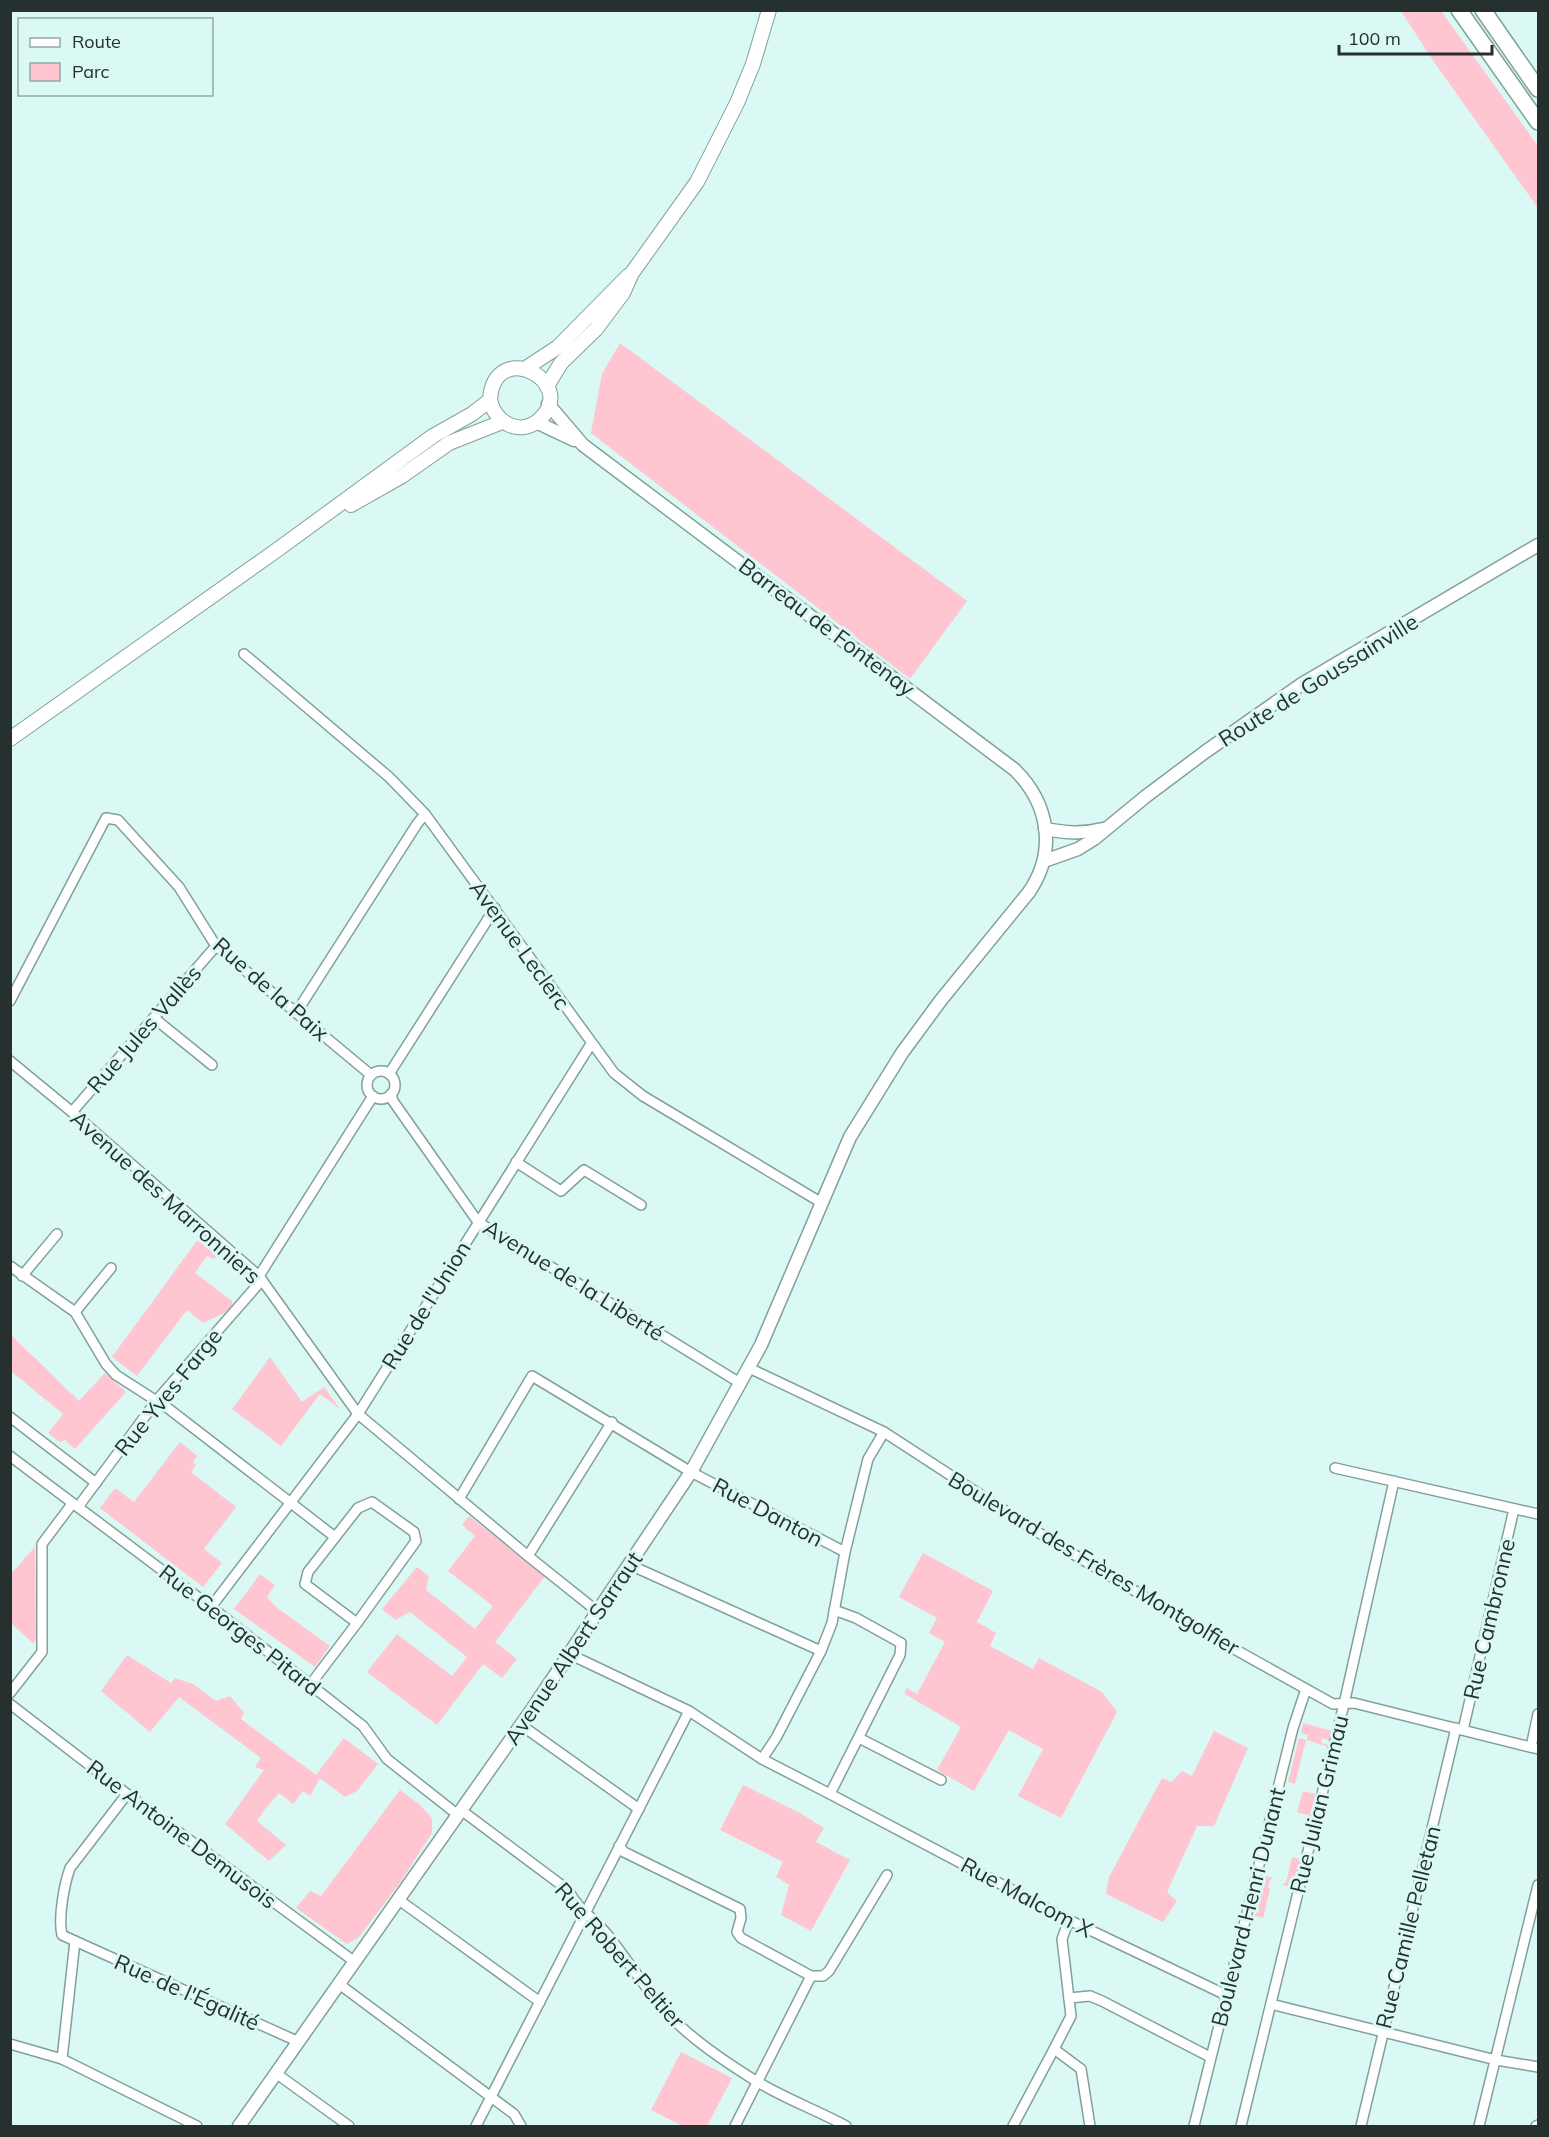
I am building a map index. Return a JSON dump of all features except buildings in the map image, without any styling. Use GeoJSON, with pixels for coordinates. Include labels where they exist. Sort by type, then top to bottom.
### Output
{"type":"FeatureCollection","features":[{"type":"Feature","properties":{"kind":"highway"},"geometry":{"type":"LineString","coordinates":[[1459,10],[1539,122]]}},
{"type":"Feature","properties":{"kind":"highway"},"geometry":{"type":"LineString","coordinates":[[1483,10],[1539,89]]}},
{"type":"Feature","properties":{"kind":"main road"},"geometry":{"type":"LineString","coordinates":[[547,386],[561,363],[596,329],[623,293],[632,273],[697,182],[737,103],[759,45],[769,10]]}},
{"type":"Feature","properties":{"kind":"main road"},"geometry":{"type":"LineString","coordinates":[[526,368],[539,375],[547,386],[548,404],[544,415],[536,422],[519,427],[502,422],[494,412],[490,400],[497,378],[510,369],[526,368],[558,347],[632,273]]}},
{"type":"Feature","properties":{"kind":"main road"},"geometry":{"type":"LineString","coordinates":[[10,739],[434,436],[472,414],[490,400]]}},
{"type":"Feature","properties":{"kind":"main road"},"geometry":{"type":"LineString","coordinates":[[277,550],[402,476],[449,443],[502,422]]}},
{"type":"Feature","properties":{"kind":"street","name":"Barreau de Fontenay"},"geometry":{"type":"LineString","coordinates":[[548,404],[583,445]]}},
{"type":"Feature","properties":{"kind":"street","name":"Barreau de Fontenay"},"geometry":{"type":"LineString","coordinates":[[536,422],[583,445],[999,757],[1026,781],[1037,798],[1045,829]]}},
{"type":"Feature","properties":{"kind":"street","name":"Route de Goussainville"},"geometry":{"type":"LineString","coordinates":[[1044,861],[1086,844],[1205,752],[1302,684],[1539,544]]}},
{"type":"Feature","properties":{"kind":"street","name":"Avenue Leclerc"},"geometry":{"type":"LineString","coordinates":[[244,654],[389,777],[425,814],[614,1073],[643,1096],[822,1203]]}},
{"type":"Feature","properties":{"kind":"street"},"geometry":{"type":"LineString","coordinates":[[296,1012],[425,814]]}},
{"type":"Feature","properties":{"kind":"street","name":"Rue de la Paix"},"geometry":{"type":"LineString","coordinates":[[10,1001],[106,818],[117,820],[179,887],[216,946],[371,1076]]}},
{"type":"Feature","properties":{"kind":"street"},"geometry":{"type":"LineString","coordinates":[[1044,861],[1045,829],[1086,833],[1107,829]]}},
{"type":"Feature","properties":{"kind":"street","name":"Avenue Albert Sarraut"},"geometry":{"type":"LineString","coordinates":[[238,2127],[521,1725],[691,1472],[761,1345],[850,1137],[902,1053],[941,1000],[1029,892],[1037,880],[1044,861]]}},
{"type":"Feature","properties":{"kind":"street"},"geometry":{"type":"LineString","coordinates":[[389,1074],[495,908]]}},
{"type":"Feature","properties":{"kind":"street","name":"Rue Jules Vallès"},"geometry":{"type":"LineString","coordinates":[[72,1112],[216,946]]}},
{"type":"Feature","properties":{"kind":"street"},"geometry":{"type":"LineString","coordinates":[[154,1018],[212,1065]]}},
{"type":"Feature","properties":{"kind":"street","name":"Rue de l'Union"},"geometry":{"type":"LineString","coordinates":[[211,1607],[358,1414],[591,1044]]}},
{"type":"Feature","properties":{"kind":"street","name":"Avenue des Marronniers"},"geometry":{"type":"LineString","coordinates":[[10,1061],[72,1112],[261,1278],[358,1414],[528,1557],[598,1612]]}},
{"type":"Feature","properties":{"kind":"street"},"geometry":{"type":"LineString","coordinates":[[378,1072],[389,1074],[395,1086],[391,1094],[385,1098],[373,1096],[368,1089],[368,1079],[378,1072]]}},
{"type":"Feature","properties":{"kind":"street","name":"Avenue de la Liberté"},"geometry":{"type":"LineString","coordinates":[[391,1094],[393,1101],[478,1222],[740,1383]]}},
{"type":"Feature","properties":{"kind":"street","name":"Rue Yves Farge"},"geometry":{"type":"LineString","coordinates":[[10,1693],[42,1652],[42,1544],[96,1483],[158,1400],[261,1278],[373,1096]]}},
{"type":"Feature","properties":{"kind":"street"},"geometry":{"type":"LineString","coordinates":[[516,1162],[561,1191],[584,1170],[641,1205]]}},
{"type":"Feature","properties":{"kind":"street"},"geometry":{"type":"LineString","coordinates":[[22,1276],[57,1234]]}},
{"type":"Feature","properties":{"kind":"street"},"geometry":{"type":"LineString","coordinates":[[10,1266],[75,1312],[106,1364],[116,1375],[158,1400],[335,1537]]}},
{"type":"Feature","properties":{"kind":"street"},"geometry":{"type":"LineString","coordinates":[[75,1312],[111,1268]]}},
{"type":"Feature","properties":{"kind":"street","name":"Boulevard des Frères Montgolfier"},"geometry":{"type":"LineString","coordinates":[[748,1368],[884,1432],[1053,1542],[1202,1631],[1333,1704],[1354,1703],[1535,1748]]}},
{"type":"Feature","properties":{"kind":"street","name":"Rue Danton"},"geometry":{"type":"LineString","coordinates":[[459,1499],[532,1376],[612,1422],[691,1472],[845,1552]]}},
{"type":"Feature","properties":{"kind":"street"},"geometry":{"type":"LineString","coordinates":[[10,1417],[96,1483]]}},
{"type":"Feature","properties":{"kind":"street"},"geometry":{"type":"LineString","coordinates":[[528,1557],[612,1422]]}},
{"type":"Feature","properties":{"kind":"street"},"geometry":{"type":"LineString","coordinates":[[762,1759],[776,1738],[821,1651],[834,1610],[867,1459],[884,1432]]}},
{"type":"Feature","properties":{"kind":"street","name":"Rue Georges Pitard"},"geometry":{"type":"LineString","coordinates":[[10,1456],[211,1607],[363,1726],[385,1757],[396,1768],[459,1813]]}},
{"type":"Feature","properties":{"kind":"street"},"geometry":{"type":"LineString","coordinates":[[1335,1468],[1539,1514]]}},
{"type":"Feature","properties":{"kind":"street","name":"Rue Julian Grimau"},"geometry":{"type":"LineString","coordinates":[[1241,2127],[1344,1704],[1394,1480]]}},
{"type":"Feature","properties":{"kind":"street"},"geometry":{"type":"LineString","coordinates":[[310,1685],[357,1623],[416,1541],[414,1532],[372,1502],[358,1508],[308,1572],[305,1584],[357,1623]]}},
{"type":"Feature","properties":{"kind":"street","name":"Rue Cambronne"},"geometry":{"type":"LineString","coordinates":[[1460,1729],[1514,1509]]}},
{"type":"Feature","properties":{"kind":"street"},"geometry":{"type":"LineString","coordinates":[[630,1565],[821,1651]]}},
{"type":"Feature","properties":{"kind":"street"},"geometry":{"type":"LineString","coordinates":[[831,1794],[900,1656],[901,1643],[856,1618],[834,1610]]}},
{"type":"Feature","properties":{"kind":"street","name":"Rue Malcom X"},"geometry":{"type":"LineString","coordinates":[[569,1654],[689,1711],[762,1759],[1070,1920],[1226,1995]]}},
{"type":"Feature","properties":{"kind":"street","name":"Boulevard Henri Dunant"},"geometry":{"type":"LineString","coordinates":[[1194,2127],[1293,1728],[1306,1689]]}},
{"type":"Feature","properties":{"kind":"street","name":"Rue Antoine Demusois"},"geometry":{"type":"LineString","coordinates":[[10,1704],[127,1794],[355,1962]]}},
{"type":"Feature","properties":{"kind":"street"},"geometry":{"type":"LineString","coordinates":[[476,2127],[689,1711]]}},
{"type":"Feature","properties":{"kind":"street"},"geometry":{"type":"LineString","coordinates":[[1535,1748],[1539,1714]]}},
{"type":"Feature","properties":{"kind":"street"},"geometry":{"type":"LineString","coordinates":[[521,1725],[639,1809]]}},
{"type":"Feature","properties":{"kind":"street","name":"Rue Camille Pelletan"},"geometry":{"type":"LineString","coordinates":[[1361,2127],[1383,2031],[1460,1729]]}},
{"type":"Feature","properties":{"kind":"street"},"geometry":{"type":"LineString","coordinates":[[859,1738],[941,1780]]}},
{"type":"Feature","properties":{"kind":"street"},"geometry":{"type":"LineString","coordinates":[[62,2059],[75,1941],[62,1935],[60,1926],[67,1877],[70,1868],[127,1794]]}},
{"type":"Feature","properties":{"kind":"street","name":"Rue Robert Peltier"},"geometry":{"type":"LineString","coordinates":[[459,1813],[568,1890],[576,1904],[610,1937],[635,1974],[666,2012],[701,2044],[758,2082],[846,2127]]}},
{"type":"Feature","properties":{"kind":"street"},"geometry":{"type":"LineString","coordinates":[[619,1846],[624,1852],[740,1909],[741,1918],[737,1932],[741,1938],[811,1976],[823,1976],[829,1971],[887,1875]]}},
{"type":"Feature","properties":{"kind":"street"},"geometry":{"type":"LineString","coordinates":[[1479,2127],[1539,1885]]}},
{"type":"Feature","properties":{"kind":"street"},"geometry":{"type":"LineString","coordinates":[[399,1900],[540,2002]]}},
{"type":"Feature","properties":{"kind":"street"},"geometry":{"type":"LineString","coordinates":[[1013,2127],[1071,2016],[1062,1939],[1070,1920]]}},
{"type":"Feature","properties":{"kind":"street","name":"Rue de l'Égalité"},"geometry":{"type":"LineString","coordinates":[[75,1941],[299,2042]]}},
{"type":"Feature","properties":{"kind":"street"},"geometry":{"type":"LineString","coordinates":[[735,2127],[811,1976]]}},
{"type":"Feature","properties":{"kind":"street"},"geometry":{"type":"LineString","coordinates":[[339,1984],[514,2114],[521,2127]]}},
{"type":"Feature","properties":{"kind":"street"},"geometry":{"type":"LineString","coordinates":[[1069,1998],[1090,1996],[1102,2001],[1210,2057]]}},
{"type":"Feature","properties":{"kind":"street"},"geometry":{"type":"LineString","coordinates":[[1271,2004],[1496,2060],[1539,2067]]}},
{"type":"Feature","properties":{"kind":"street"},"geometry":{"type":"LineString","coordinates":[[10,2044],[62,2059],[197,2127]]}},
{"type":"Feature","properties":{"kind":"street"},"geometry":{"type":"LineString","coordinates":[[1054,2049],[1081,2069],[1090,2127]]}},
{"type":"Feature","properties":{"kind":"street"},"geometry":{"type":"LineString","coordinates":[[277,2074],[349,2127]]}},
{"type":"Feature","properties":{"kind":"green space"},"geometry":{"type":"Polygon","coordinates":[[[1401,11],[1441,11],[1538,146],[1538,208],[1434,62],[1401,11]]]}},
{"type":"Feature","properties":{"kind":"green space"},"geometry":{"type":"Polygon","coordinates":[[[620,343],[967,601],[910,679],[591,433],[602,374],[620,343]]]}},
{"type":"Feature","properties":{"kind":"green space"},"geometry":{"type":"Polygon","coordinates":[[[199,1238],[219,1252],[214,1259],[207,1256],[195,1273],[232,1301],[232,1306],[226,1312],[203,1323],[187,1310],[137,1376],[112,1357],[199,1238]]]}},
{"type":"Feature","properties":{"kind":"green space"},"geometry":{"type":"Polygon","coordinates":[[[11,1335],[79,1401],[105,1373],[126,1392],[75,1449],[65,1440],[60,1442],[48,1433],[63,1414],[11,1371],[11,1335]]]}},
{"type":"Feature","properties":{"kind":"green space"},"geometry":{"type":"Polygon","coordinates":[[[270,1357],[302,1402],[324,1387],[340,1409],[320,1394],[281,1446],[232,1409],[270,1357]]]}},
{"type":"Feature","properties":{"kind":"green space"},"geometry":{"type":"Polygon","coordinates":[[[180,1442],[197,1456],[193,1462],[196,1465],[191,1472],[236,1507],[204,1549],[222,1563],[203,1587],[100,1508],[115,1488],[134,1502],[180,1442]]]}},
{"type":"Feature","properties":{"kind":"green space"},"geometry":{"type":"Polygon","coordinates":[[[469,1516],[545,1576],[495,1642],[517,1659],[502,1678],[483,1664],[437,1725],[367,1672],[397,1634],[452,1676],[467,1657],[410,1612],[395,1620],[382,1609],[417,1567],[429,1576],[426,1590],[475,1629],[493,1606],[448,1571],[475,1536],[462,1525],[469,1516]]]}},
{"type":"Feature","properties":{"kind":"green space"},"geometry":{"type":"Polygon","coordinates":[[[35,1547],[36,1638],[34,1644],[11,1623],[10,1575],[35,1547]]]}},
{"type":"Feature","properties":{"kind":"green space"},"geometry":{"type":"Polygon","coordinates":[[[923,1553],[993,1591],[977,1622],[996,1633],[990,1646],[1033,1669],[1039,1658],[1102,1692],[1117,1712],[1061,1818],[1018,1796],[1043,1749],[1009,1730],[974,1791],[937,1770],[961,1727],[905,1694],[906,1688],[917,1694],[945,1642],[929,1633],[937,1618],[899,1597],[923,1553]]]}},
{"type":"Feature","properties":{"kind":"green space"},"geometry":{"type":"Polygon","coordinates":[[[260,1574],[275,1585],[267,1597],[276,1607],[330,1646],[315,1667],[234,1609],[260,1574]]]}},
{"type":"Feature","properties":{"kind":"green space"},"geometry":{"type":"Polygon","coordinates":[[[127,1655],[171,1683],[175,1678],[193,1684],[216,1701],[230,1696],[244,1713],[241,1719],[316,1775],[344,1738],[378,1764],[357,1791],[345,1797],[320,1778],[310,1796],[303,1791],[293,1804],[279,1793],[257,1821],[286,1845],[269,1861],[225,1824],[264,1770],[255,1767],[261,1758],[179,1697],[150,1732],[101,1691],[127,1655]]]}},
{"type":"Feature","properties":{"kind":"green space"},"geometry":{"type":"Polygon","coordinates":[[[1303,1723],[1332,1731],[1329,1740],[1322,1738],[1321,1743],[1328,1747],[1307,1740],[1308,1735],[1301,1733],[1303,1723]]]}},
{"type":"Feature","properties":{"kind":"green space"},"geometry":{"type":"Polygon","coordinates":[[[1214,1731],[1248,1748],[1214,1826],[1197,1826],[1167,1892],[1177,1901],[1163,1922],[1106,1894],[1109,1877],[1162,1778],[1171,1782],[1182,1771],[1192,1776],[1214,1731]]]}},
{"type":"Feature","properties":{"kind":"green space"},"geometry":{"type":"Polygon","coordinates":[[[1299,1738],[1306,1740],[1295,1784],[1288,1782],[1299,1738]]]}},
{"type":"Feature","properties":{"kind":"green space"},"geometry":{"type":"Polygon","coordinates":[[[743,1785],[800,1813],[824,1828],[816,1842],[850,1860],[811,1931],[781,1915],[789,1885],[776,1877],[783,1862],[720,1830],[743,1785]]]}},
{"type":"Feature","properties":{"kind":"green space"},"geometry":{"type":"Polygon","coordinates":[[[400,1790],[420,1805],[432,1818],[432,1833],[399,1884],[359,1937],[347,1944],[296,1908],[310,1891],[321,1896],[400,1790]]]}},
{"type":"Feature","properties":{"kind":"green space"},"geometry":{"type":"Polygon","coordinates":[[[1303,1791],[1316,1794],[1311,1816],[1297,1812],[1303,1791]]]}},
{"type":"Feature","properties":{"kind":"green space"},"geometry":{"type":"Polygon","coordinates":[[[1292,1857],[1300,1859],[1293,1888],[1283,1885],[1286,1883],[1292,1857]]]}},
{"type":"Feature","properties":{"kind":"green space"},"geometry":{"type":"Polygon","coordinates":[[[1265,1876],[1273,1878],[1268,1888],[1270,1889],[1263,1918],[1255,1916],[1265,1876]]]}},
{"type":"Feature","properties":{"kind":"green space"},"geometry":{"type":"Polygon","coordinates":[[[681,2052],[732,2078],[707,2126],[683,2126],[651,2110],[681,2052]]]}}]}
